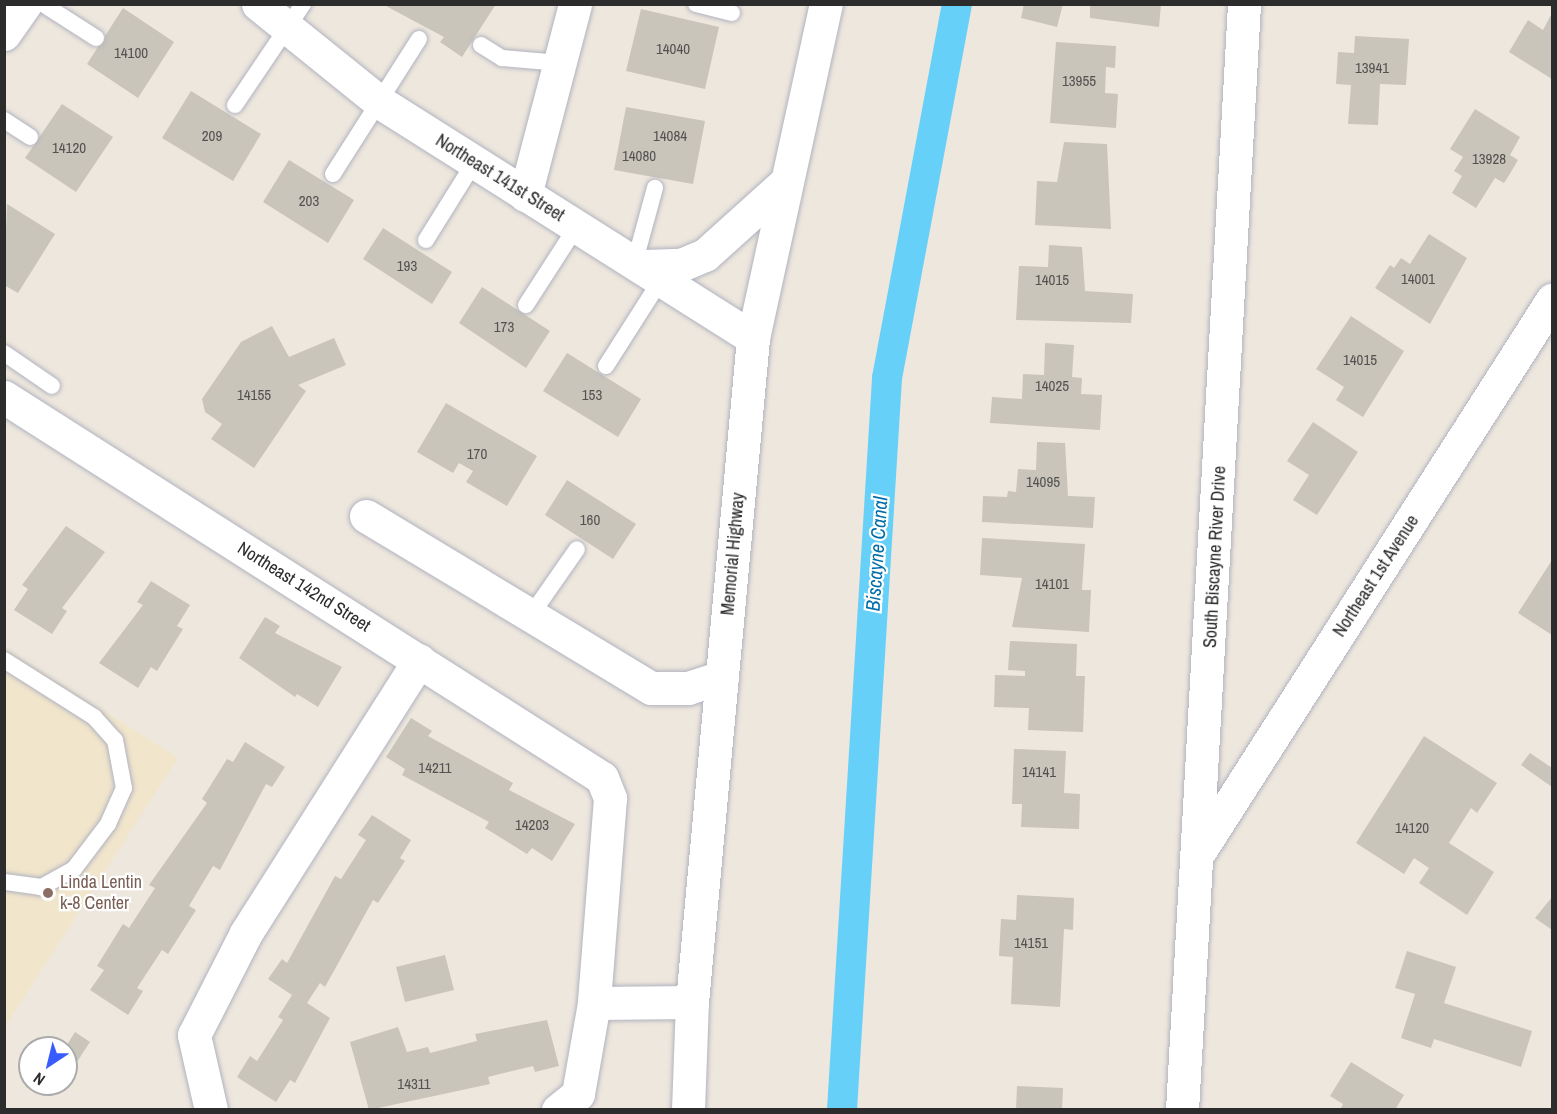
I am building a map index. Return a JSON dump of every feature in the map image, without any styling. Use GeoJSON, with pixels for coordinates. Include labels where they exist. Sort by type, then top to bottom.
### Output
{"type":"FeatureCollection","features":[{"type":"Feature","properties":{"kind":"street"},"geometry":{"type":"LineString","coordinates":[[4,34],[25,4]]}},
{"type":"Feature","properties":{"kind":"street","name":"Northeast 141st Street"},"geometry":{"type":"LineString","coordinates":[[258,4],[295,16],[378,101],[753,338]]}},
{"type":"Feature","properties":{"kind":"street"},"geometry":{"type":"LineString","coordinates":[[525,195],[575,4]]}},
{"type":"Feature","properties":{"kind":"street","name":"Memorial Highway"},"geometry":{"type":"LineString","coordinates":[[688,1110],[692,1002],[753,338],[826,4]]}},
{"type":"Feature","properties":{"kind":"street","name":"South Biscayne River Drive"},"geometry":{"type":"LineString","coordinates":[[1182,1110],[1199,852],[1244,4]]}},
{"type":"Feature","properties":{"kind":"street"},"geometry":{"type":"LineString","coordinates":[[647,269],[681,265],[705,255],[786,182]]}},
{"type":"Feature","properties":{"kind":"street","name":"Northeast 1st Avenue"},"geometry":{"type":"LineString","coordinates":[[1199,852],[1552,300]]}},
{"type":"Feature","properties":{"kind":"street","name":"Northeast 142nd Street"},"geometry":{"type":"LineString","coordinates":[[4,397],[602,778],[609,798],[594,1003]]}},
{"type":"Feature","properties":{"kind":"street"},"geometry":{"type":"LineString","coordinates":[[366,516],[651,688],[688,688],[722,677]]}},
{"type":"Feature","properties":{"kind":"street"},"geometry":{"type":"LineString","coordinates":[[211,1110],[194,1035],[246,933],[419,660]]}},
{"type":"Feature","properties":{"kind":"street"},"geometry":{"type":"LineString","coordinates":[[558,1110],[578,1094],[594,1003],[692,1002]]}},
{"type":"Feature","properties":{"kind":"lane"},"geometry":{"type":"LineString","coordinates":[[43,4],[96,38]]}},
{"type":"Feature","properties":{"kind":"lane"},"geometry":{"type":"LineString","coordinates":[[696,4],[732,13]]}},
{"type":"Feature","properties":{"kind":"lane"},"geometry":{"type":"LineString","coordinates":[[236,105],[295,16]]}},
{"type":"Feature","properties":{"kind":"lane"},"geometry":{"type":"LineString","coordinates":[[333,174],[419,39]]}},
{"type":"Feature","properties":{"kind":"lane"},"geometry":{"type":"LineString","coordinates":[[481,45],[502,58],[560,63]]}},
{"type":"Feature","properties":{"kind":"lane"},"geometry":{"type":"LineString","coordinates":[[4,120],[30,137]]}},
{"type":"Feature","properties":{"kind":"lane"},"geometry":{"type":"LineString","coordinates":[[426,240],[474,163]]}},
{"type":"Feature","properties":{"kind":"lane"},"geometry":{"type":"LineString","coordinates":[[606,366],[647,269],[655,188]]}},
{"type":"Feature","properties":{"kind":"lane"},"geometry":{"type":"LineString","coordinates":[[525,305],[577,226]]}},
{"type":"Feature","properties":{"kind":"lane"},"geometry":{"type":"LineString","coordinates":[[4,353],[52,386]]}},
{"type":"Feature","properties":{"kind":"lane"},"geometry":{"type":"LineString","coordinates":[[531,615],[577,549]]}},
{"type":"Feature","properties":{"kind":"lane"},"geometry":{"type":"LineString","coordinates":[[4,660],[94,717],[115,740],[124,788],[108,824],[74,869],[41,887],[4,882]]}},
{"type":"Feature","properties":{"kind":"shaded area","name":"Linda Lentin k-8 Center"},"geometry":{"type":"Polygon","coordinates":[[[5,648],[178,758],[5,1027],[5,648]]]}},
{"type":"Feature","properties":{"kind":"building"},"geometry":{"type":"Polygon","coordinates":[[[496,4],[462,57],[440,42],[444,37],[386,6],[496,4]]]}},
{"type":"Feature","properties":{"kind":"building"},"geometry":{"type":"Polygon","coordinates":[[[1024,4],[1063,4],[1057,27],[1021,18],[1024,4]]]}},
{"type":"Feature","properties":{"kind":"building"},"geometry":{"type":"Polygon","coordinates":[[[1090,4],[1161,4],[1159,27],[1090,18],[1090,4]]]}},
{"type":"Feature","properties":{"kind":"building"},"geometry":{"type":"Polygon","coordinates":[[[123,8],[174,42],[138,98],[87,64],[123,8]]]}},
{"type":"Feature","properties":{"kind":"building"},"geometry":{"type":"Polygon","coordinates":[[[641,9],[719,27],[705,89],[626,71],[641,9]]]}},
{"type":"Feature","properties":{"kind":"building"},"geometry":{"type":"Polygon","coordinates":[[[1552,13],[1552,79],[1509,52],[1528,20],[1543,30],[1552,13]]]}},
{"type":"Feature","properties":{"kind":"building"},"geometry":{"type":"Polygon","coordinates":[[[1355,36],[1409,39],[1406,85],[1380,84],[1378,125],[1348,124],[1351,85],[1336,84],[1338,52],[1354,53],[1355,36]]]}},
{"type":"Feature","properties":{"kind":"building"},"geometry":{"type":"Polygon","coordinates":[[[1056,42],[1116,46],[1115,68],[1106,67],[1105,93],[1118,94],[1116,128],[1050,123],[1056,42]]]}},
{"type":"Feature","properties":{"kind":"building"},"geometry":{"type":"Polygon","coordinates":[[[191,91],[261,134],[233,181],[162,138],[191,91]]]}},
{"type":"Feature","properties":{"kind":"building"},"geometry":{"type":"Polygon","coordinates":[[[62,104],[113,137],[76,192],[25,158],[62,104]]]}},
{"type":"Feature","properties":{"kind":"building"},"geometry":{"type":"Polygon","coordinates":[[[626,107],[705,121],[693,184],[614,170],[626,107]]]}},
{"type":"Feature","properties":{"kind":"building"},"geometry":{"type":"Polygon","coordinates":[[[1475,109],[1520,137],[1510,155],[1518,160],[1511,172],[1504,183],[1495,178],[1476,208],[1452,193],[1462,176],[1454,171],[1463,157],[1450,149],[1475,109]]]}},
{"type":"Feature","properties":{"kind":"building"},"geometry":{"type":"Polygon","coordinates":[[[1064,142],[1107,144],[1111,229],[1035,225],[1037,181],[1057,182],[1064,142]]]}},
{"type":"Feature","properties":{"kind":"building"},"geometry":{"type":"Polygon","coordinates":[[[289,160],[354,200],[328,243],[263,202],[289,160]]]}},
{"type":"Feature","properties":{"kind":"building"},"geometry":{"type":"Polygon","coordinates":[[[7,204],[55,234],[18,293],[4,285],[7,204]]]}},
{"type":"Feature","properties":{"kind":"building"},"geometry":{"type":"Polygon","coordinates":[[[383,228],[452,272],[432,304],[363,259],[383,228]]]}},
{"type":"Feature","properties":{"kind":"building"},"geometry":{"type":"Polygon","coordinates":[[[1429,234],[1467,258],[1430,324],[1375,288],[1390,265],[1394,268],[1401,258],[1410,264],[1429,234]]]}},
{"type":"Feature","properties":{"kind":"building"},"geometry":{"type":"Polygon","coordinates":[[[1049,245],[1082,247],[1085,291],[1133,294],[1131,323],[1016,320],[1019,266],[1048,267],[1049,245]]]}},
{"type":"Feature","properties":{"kind":"building"},"geometry":{"type":"Polygon","coordinates":[[[482,287],[550,331],[526,368],[459,323],[482,287]]]}},
{"type":"Feature","properties":{"kind":"building"},"geometry":{"type":"Polygon","coordinates":[[[1351,316],[1404,351],[1363,417],[1336,400],[1344,387],[1316,369],[1351,316]]]}},
{"type":"Feature","properties":{"kind":"building"},"geometry":{"type":"Polygon","coordinates":[[[272,326],[289,357],[334,338],[346,365],[298,385],[306,391],[254,468],[211,439],[222,424],[205,412],[202,399],[241,342],[272,326]]]}},
{"type":"Feature","properties":{"kind":"building"},"geometry":{"type":"Polygon","coordinates":[[[1045,343],[1074,345],[1072,377],[1082,378],[1081,394],[1102,395],[1100,430],[990,423],[992,397],[1022,399],[1023,374],[1044,375],[1045,343]]]}},
{"type":"Feature","properties":{"kind":"building"},"geometry":{"type":"Polygon","coordinates":[[[567,353],[641,399],[618,437],[543,391],[567,353]]]}},
{"type":"Feature","properties":{"kind":"building"},"geometry":{"type":"Polygon","coordinates":[[[446,403],[537,456],[507,506],[466,482],[473,471],[459,463],[453,473],[417,452],[446,403]]]}},
{"type":"Feature","properties":{"kind":"building"},"geometry":{"type":"Polygon","coordinates":[[[1313,422],[1358,452],[1317,515],[1293,500],[1309,475],[1287,461],[1313,422]]]}},
{"type":"Feature","properties":{"kind":"building"},"geometry":{"type":"Polygon","coordinates":[[[1037,442],[1065,443],[1068,496],[1095,497],[1093,528],[982,522],[983,496],[1007,497],[1008,491],[1016,492],[1018,469],[1036,470],[1037,442]]]}},
{"type":"Feature","properties":{"kind":"building"},"geometry":{"type":"Polygon","coordinates":[[[567,480],[636,524],[613,559],[545,515],[567,480]]]}},
{"type":"Feature","properties":{"kind":"building"},"geometry":{"type":"Polygon","coordinates":[[[66,526],[105,552],[62,608],[67,611],[52,634],[14,610],[28,589],[22,585],[66,526]]]}},
{"type":"Feature","properties":{"kind":"building"},"geometry":{"type":"Polygon","coordinates":[[[982,538],[1085,544],[1082,590],[1091,590],[1089,632],[1012,627],[1022,578],[980,575],[982,538]]]}},
{"type":"Feature","properties":{"kind":"building"},"geometry":{"type":"Polygon","coordinates":[[[1552,560],[1552,635],[1518,613],[1552,560]]]}},
{"type":"Feature","properties":{"kind":"building"},"geometry":{"type":"Polygon","coordinates":[[[151,581],[190,605],[177,626],[183,629],[157,671],[151,667],[138,688],[99,663],[143,605],[137,602],[151,581]]]}},
{"type":"Feature","properties":{"kind":"building"},"geometry":{"type":"Polygon","coordinates":[[[265,617],[280,626],[275,633],[342,667],[318,707],[297,694],[295,697],[239,658],[265,617]]]}},
{"type":"Feature","properties":{"kind":"building"},"geometry":{"type":"Polygon","coordinates":[[[1010,641],[1077,644],[1076,676],[1085,676],[1083,732],[1028,730],[1029,708],[994,707],[995,675],[1025,676],[1025,671],[1008,670],[1010,641]]]}},
{"type":"Feature","properties":{"kind":"building"},"geometry":{"type":"Polygon","coordinates":[[[411,718],[432,731],[428,736],[513,783],[509,790],[575,824],[552,861],[532,848],[527,854],[485,828],[489,822],[402,775],[405,769],[386,757],[411,718]]]}},
{"type":"Feature","properties":{"kind":"building"},"geometry":{"type":"Polygon","coordinates":[[[1424,736],[1497,783],[1477,813],[1471,808],[1449,843],[1494,872],[1467,915],[1419,883],[1429,868],[1414,858],[1404,874],[1356,843],[1424,736]]]}},
{"type":"Feature","properties":{"kind":"building"},"geometry":{"type":"Polygon","coordinates":[[[245,742],[285,767],[272,787],[266,784],[220,870],[213,866],[189,906],[196,910],[168,954],[162,950],[137,988],[143,991],[128,1015],[90,990],[104,970],[97,966],[123,924],[129,928],[155,888],[149,885],[207,803],[202,799],[227,759],[233,762],[245,742]]]}},
{"type":"Feature","properties":{"kind":"building"},"geometry":{"type":"Polygon","coordinates":[[[1014,749],[1066,751],[1064,793],[1080,794],[1079,829],[1021,827],[1022,804],[1012,804],[1014,749]]]}},
{"type":"Feature","properties":{"kind":"building"},"geometry":{"type":"Polygon","coordinates":[[[1530,753],[1552,768],[1552,787],[1521,765],[1530,753]]]}},
{"type":"Feature","properties":{"kind":"building"},"geometry":{"type":"Polygon","coordinates":[[[372,815],[411,840],[400,858],[405,861],[378,903],[373,900],[325,987],[320,983],[307,1003],[330,1018],[295,1083],[290,1080],[276,1102],[237,1077],[250,1056],[257,1061],[283,1020],[278,1017],[292,995],[268,979],[282,959],[287,963],[335,876],[341,879],[366,840],[358,835],[372,815]]]}},
{"type":"Feature","properties":{"kind":"building"},"geometry":{"type":"Polygon","coordinates":[[[1017,895],[1074,898],[1073,930],[1064,929],[1060,1007],[1011,1004],[1013,957],[999,956],[1001,919],[1016,920],[1017,895]]]}},
{"type":"Feature","properties":{"kind":"building"},"geometry":{"type":"Polygon","coordinates":[[[1552,897],[1552,930],[1535,918],[1552,897]]]}},
{"type":"Feature","properties":{"kind":"building"},"geometry":{"type":"Polygon","coordinates":[[[1407,951],[1456,967],[1444,1003],[1532,1031],[1521,1067],[1434,1039],[1431,1048],[1401,1038],[1415,994],[1395,988],[1407,951]]]}},
{"type":"Feature","properties":{"kind":"building"},"geometry":{"type":"Polygon","coordinates":[[[445,955],[454,990],[405,1002],[396,967],[445,955]]]}},
{"type":"Feature","properties":{"kind":"building"},"geometry":{"type":"Polygon","coordinates":[[[547,1020],[559,1066],[535,1072],[533,1066],[488,1077],[490,1084],[369,1110],[350,1042],[398,1027],[407,1052],[428,1047],[430,1053],[477,1041],[475,1034],[547,1020]]]}},
{"type":"Feature","properties":{"kind":"building"},"geometry":{"type":"Polygon","coordinates":[[[75,1032],[90,1042],[78,1060],[78,1036],[72,1036],[75,1032]]]}},
{"type":"Feature","properties":{"kind":"building"},"geometry":{"type":"Polygon","coordinates":[[[1351,1062],[1404,1095],[1395,1110],[1340,1110],[1343,1104],[1330,1096],[1351,1062]]]}},
{"type":"Feature","properties":{"kind":"building"},"geometry":{"type":"Polygon","coordinates":[[[1017,1086],[1063,1088],[1062,1110],[1016,1110],[1017,1086]]]}},
{"type":"Feature","properties":{"kind":"waterway","name":"Biscayne Canal"},"geometry":{"type":"LineString","coordinates":[[842,1110],[887,378],[957,4]]}},
{"type":"Feature","properties":{"kind":"place","name":"Linda Lentin k-8 Center"},"geometry":{"type":"Point","coordinates":[48,893]}}]}
